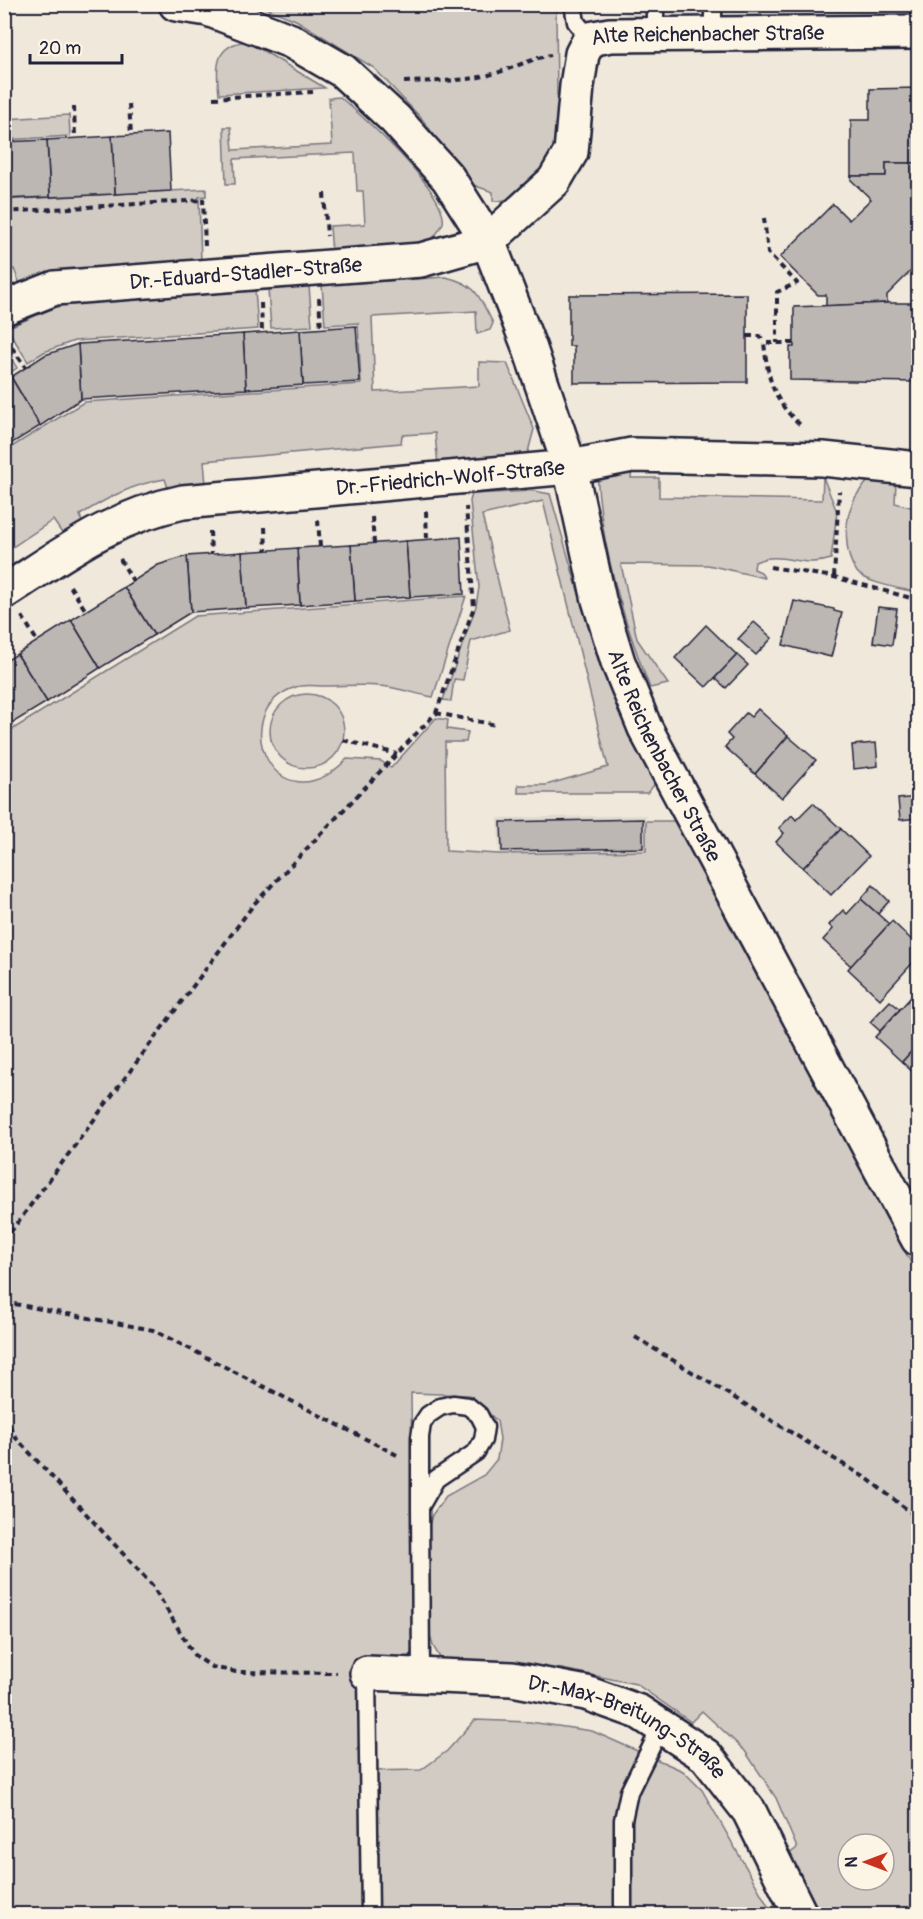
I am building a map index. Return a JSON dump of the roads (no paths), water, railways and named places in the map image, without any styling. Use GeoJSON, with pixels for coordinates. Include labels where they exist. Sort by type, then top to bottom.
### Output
{"type":"FeatureCollection","features":[{"type":"Feature","properties":{"kind":"street","name":"Alte Reichenbacher Straße"},"geometry":{"type":"LineString","coordinates":[[176,4],[208,9],[291,41],[343,71],[395,119],[448,178],[488,241],[526,339],[570,467],[599,600],[618,662],[645,728],[918,1239]]}},
{"type":"Feature","properties":{"kind":"street","name":"Alte Reichenbacher Straße"},"geometry":{"type":"LineString","coordinates":[[488,241],[554,181],[571,152],[582,54],[590,39],[610,35],[655,19],[713,19],[918,32]]}},
{"type":"Feature","properties":{"kind":"street","name":"Dr.-Eduard-Stadler-Straße"},"geometry":{"type":"LineString","coordinates":[[4,308],[55,288],[421,260],[488,241]]}},
{"type":"Feature","properties":{"kind":"street","name":"Dr.-Friedrich-Wolf-Straße"},"geometry":{"type":"LineString","coordinates":[[4,592],[91,535],[149,509],[208,499],[570,467],[632,455],[841,460],[918,469]]}},
{"type":"Feature","properties":{"kind":"street","name":"Dr.-Max-Breitung-Straße"},"geometry":{"type":"LineString","coordinates":[[367,1673],[512,1679],[586,1693],[639,1713],[706,1756],[749,1811],[800,1914]]}},
{"type":"Feature","properties":{"kind":"lane"},"geometry":{"type":"LineString","coordinates":[[573,4],[576,21],[590,39]]}},
{"type":"Feature","properties":{"kind":"lane"},"geometry":{"type":"LineString","coordinates":[[420,1507],[427,1491],[436,1479],[477,1452],[483,1440],[484,1427],[479,1415],[468,1406],[453,1404],[440,1407],[429,1415],[421,1430],[420,1467],[420,1507],[421,1674]]}},
{"type":"Feature","properties":{"kind":"lane"},"geometry":{"type":"LineString","coordinates":[[367,1673],[370,1914]]}},
{"type":"Feature","properties":{"kind":"lane"},"geometry":{"type":"LineString","coordinates":[[623,1914],[622,1820],[629,1792],[662,1727]]}}]}
